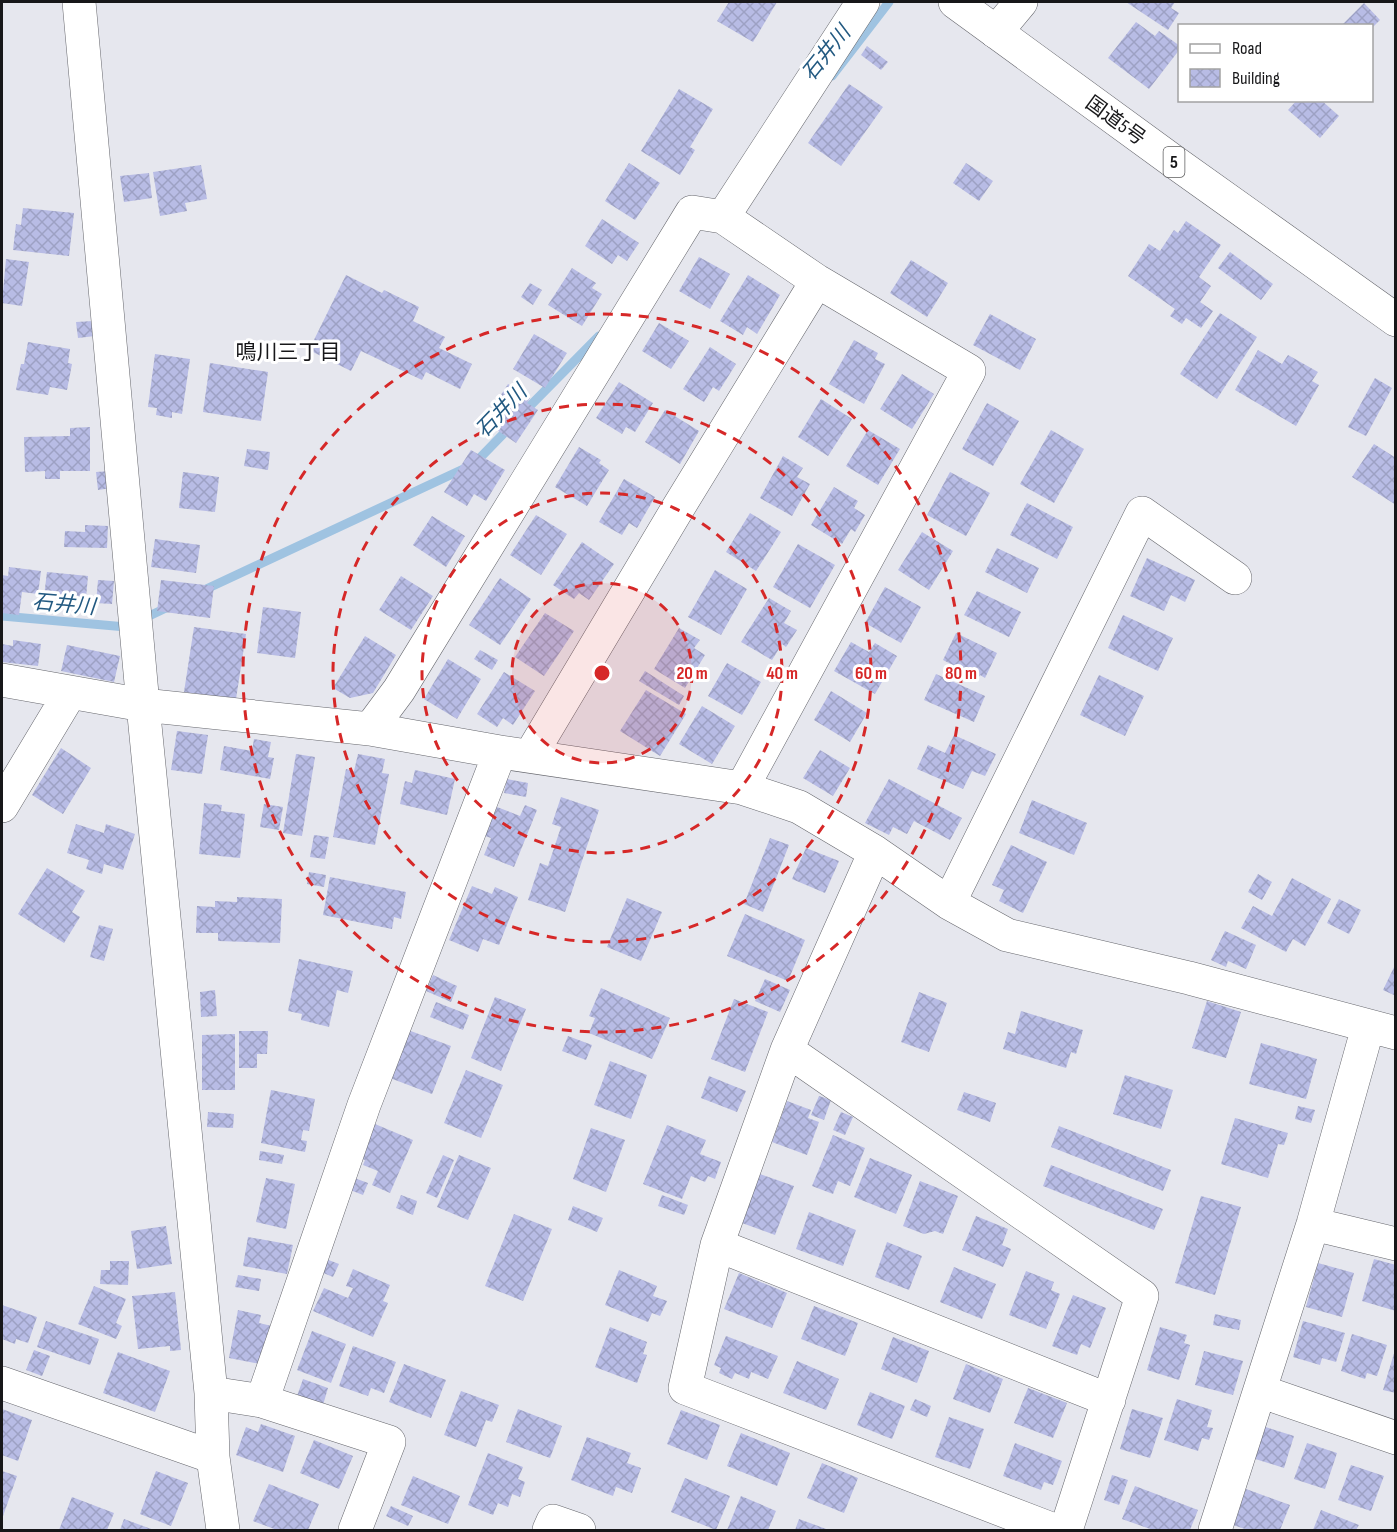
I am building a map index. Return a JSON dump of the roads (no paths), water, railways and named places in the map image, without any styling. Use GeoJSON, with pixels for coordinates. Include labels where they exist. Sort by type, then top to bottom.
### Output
{"type":"FeatureCollection","features":[{"type":"Feature","properties":{"kind":"main road"},"geometry":{"type":"LineString","coordinates":[[79,2],[143,705],[211,1393],[213,1457],[223,1530]]}},
{"type":"Feature","properties":{"kind":"main road"},"geometry":{"type":"LineString","coordinates":[[723,217],[863,2]]}},
{"type":"Feature","properties":{"kind":"main road","name":"国道5号"},"geometry":{"type":"LineString","coordinates":[[954,2],[1395,320]]}},
{"type":"Feature","properties":{"kind":"main road"},"geometry":{"type":"LineString","coordinates":[[996,32],[1021,2]]}},
{"type":"Feature","properties":{"kind":"main road"},"geometry":{"type":"LineString","coordinates":[[370,729],[399,690],[692,213],[723,217],[817,281],[969,371],[741,788]]}},
{"type":"Feature","properties":{"kind":"main road"},"geometry":{"type":"LineString","coordinates":[[262,1401],[364,1105],[515,754],[678,508],[817,281]]}},
{"type":"Feature","properties":{"kind":"main road"},"geometry":{"type":"LineString","coordinates":[[949,903],[1142,513],[1235,578]]}},
{"type":"Feature","properties":{"kind":"main road"},"geometry":{"type":"LineString","coordinates":[[2,680],[143,705],[370,729],[515,754],[741,788],[799,807],[874,852],[949,903],[1007,935],[1189,978],[1382,1030],[1313,1224],[1215,1530]]}},
{"type":"Feature","properties":{"kind":"main road"},"geometry":{"type":"LineString","coordinates":[[2,806],[70,693]]}},
{"type":"Feature","properties":{"kind":"main road"},"geometry":{"type":"LineString","coordinates":[[874,852],[787,1050],[717,1245],[685,1388],[1054,1530]]}},
{"type":"Feature","properties":{"kind":"main road"},"geometry":{"type":"LineString","coordinates":[[787,1050],[1143,1296],[1066,1530]]}},
{"type":"Feature","properties":{"kind":"main road"},"geometry":{"type":"LineString","coordinates":[[1313,1224],[1395,1244]]}},
{"type":"Feature","properties":{"kind":"main road"},"geometry":{"type":"LineString","coordinates":[[717,1245],[1109,1400]]}},
{"type":"Feature","properties":{"kind":"main road"},"geometry":{"type":"LineString","coordinates":[[2,1383],[213,1457]]}},
{"type":"Feature","properties":{"kind":"main road"},"geometry":{"type":"LineString","coordinates":[[1260,1391],[1395,1438]]}},
{"type":"Feature","properties":{"kind":"main road"},"geometry":{"type":"LineString","coordinates":[[211,1393],[262,1401],[389,1442],[355,1530]]}},
{"type":"Feature","properties":{"kind":"main road"},"geometry":{"type":"LineString","coordinates":[[549,1530],[553,1521],[579,1530]]}},
{"type":"Feature","properties":{"kind":"waterway","name":"石井川"},"geometry":{"type":"LineString","coordinates":[[832,76],[889,2]]}},
{"type":"Feature","properties":{"kind":"waterway","name":"石井川"},"geometry":{"type":"LineString","coordinates":[[522,414],[599,336]]}},
{"type":"Feature","properties":{"kind":"waterway","name":"石井川"},"geometry":{"type":"LineString","coordinates":[[202,591],[474,464],[511,426]]}},
{"type":"Feature","properties":{"kind":"waterway","name":"石井川"},"geometry":{"type":"LineString","coordinates":[[2,616],[126,627],[168,607]]}},
{"type":"Feature","properties":{"kind":"district","name":"鳴川三丁目"},"geometry":{"type":"Point","coordinates":[288,352]}}]}
